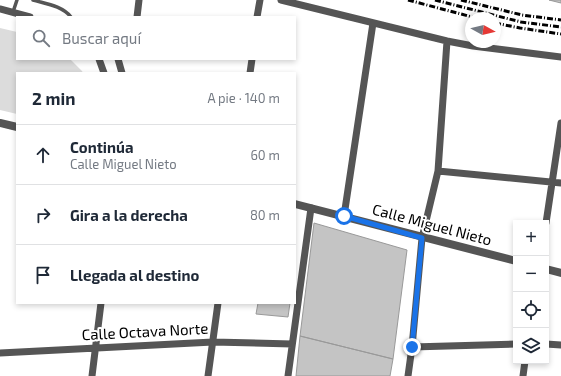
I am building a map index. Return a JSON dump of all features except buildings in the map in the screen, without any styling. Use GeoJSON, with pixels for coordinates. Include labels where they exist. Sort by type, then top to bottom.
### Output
{"type":"FeatureCollection","features":[{"type":"Feature","properties":{"kind":"street"},"geometry":{"type":"LineString","coordinates":[[137,16],[139,0]]}},
{"type":"Feature","properties":{"kind":"street"},"geometry":{"type":"LineString","coordinates":[[258,16],[260,0]]}},
{"type":"Feature","properties":{"kind":"street"},"geometry":{"type":"LineString","coordinates":[[281,0],[447,41],[473,46],[561,57]]}},
{"type":"Feature","properties":{"kind":"street"},"geometry":{"type":"LineString","coordinates":[[0,9],[27,16]]}},
{"type":"Feature","properties":{"kind":"street"},"geometry":{"type":"LineString","coordinates":[[344,216],[373,23]]}},
{"type":"Feature","properties":{"kind":"street"},"geometry":{"type":"LineString","coordinates":[[408,376],[422,238],[438,171],[447,41]]}},
{"type":"Feature","properties":{"kind":"street"},"geometry":{"type":"LineString","coordinates":[[99,60],[104,72]]}},
{"type":"Feature","properties":{"kind":"street"},"geometry":{"type":"LineString","coordinates":[[119,60],[122,72]]}},
{"type":"Feature","properties":{"kind":"street"},"geometry":{"type":"LineString","coordinates":[[250,72],[252,60]]}},
{"type":"Feature","properties":{"kind":"street"},"geometry":{"type":"LineString","coordinates":[[0,123],[16,128]]}},
{"type":"Feature","properties":{"kind":"street"},"geometry":{"type":"LineString","coordinates":[[546,220],[561,123]]}},
{"type":"Feature","properties":{"kind":"street"},"geometry":{"type":"LineString","coordinates":[[438,171],[561,183]]}},
{"type":"Feature","properties":{"kind":"street","name":"Calle Miguel Nieto"},"geometry":{"type":"LineString","coordinates":[[296,204],[513,260]]}},
{"type":"Feature","properties":{"kind":"street"},"geometry":{"type":"LineString","coordinates":[[288,376],[311,208]]}},
{"type":"Feature","properties":{"kind":"street"},"geometry":{"type":"LineString","coordinates":[[549,270],[561,273]]}},
{"type":"Feature","properties":{"kind":"street"},"geometry":{"type":"LineString","coordinates":[[92,376],[101,304]]}},
{"type":"Feature","properties":{"kind":"street"},"geometry":{"type":"LineString","coordinates":[[208,376],[218,304]]}},
{"type":"Feature","properties":{"kind":"street","name":"Calle Octava Norte"},"geometry":{"type":"LineString","coordinates":[[0,353],[213,342],[292,344]]}},
{"type":"Feature","properties":{"kind":"street"},"geometry":{"type":"LineString","coordinates":[[412,347],[513,344]]}},
{"type":"Feature","properties":{"kind":"street"},"geometry":{"type":"LineString","coordinates":[[549,344],[561,345]]}},
{"type":"Feature","properties":{"kind":"street"},"geometry":{"type":"LineString","coordinates":[[523,376],[525,364]]}},
{"type":"Feature","properties":{"kind":"lane"},"geometry":{"type":"LineString","coordinates":[[13,12],[17,0]]}},
{"type":"Feature","properties":{"kind":"lane"},"geometry":{"type":"LineString","coordinates":[[33,0],[58,7],[70,16]]}},
{"type":"Feature","properties":{"kind":"shaded area"},"geometry":{"type":"Polygon","coordinates":[[[0,28],[16,32],[16,60],[71,60],[82,72],[16,72],[16,114],[0,110],[0,28]]]}},
{"type":"Feature","properties":{"kind":"railway"},"geometry":{"type":"LineString","coordinates":[[408,0],[465,15]]}},
{"type":"Feature","properties":{"kind":"railway"},"geometry":{"type":"LineString","coordinates":[[435,0],[521,22],[561,27]]}},
{"type":"Feature","properties":{"kind":"railway"},"geometry":{"type":"LineString","coordinates":[[461,0],[522,15],[561,20]]}},
{"type":"Feature","properties":{"kind":"railway"},"geometry":{"type":"LineString","coordinates":[[501,24],[561,34]]}},
{"type":"Feature","properties":{"kind":"route"},"geometry":{"type":"LineString","coordinates":[[344,216],[422,238],[412,347]]}}]}
